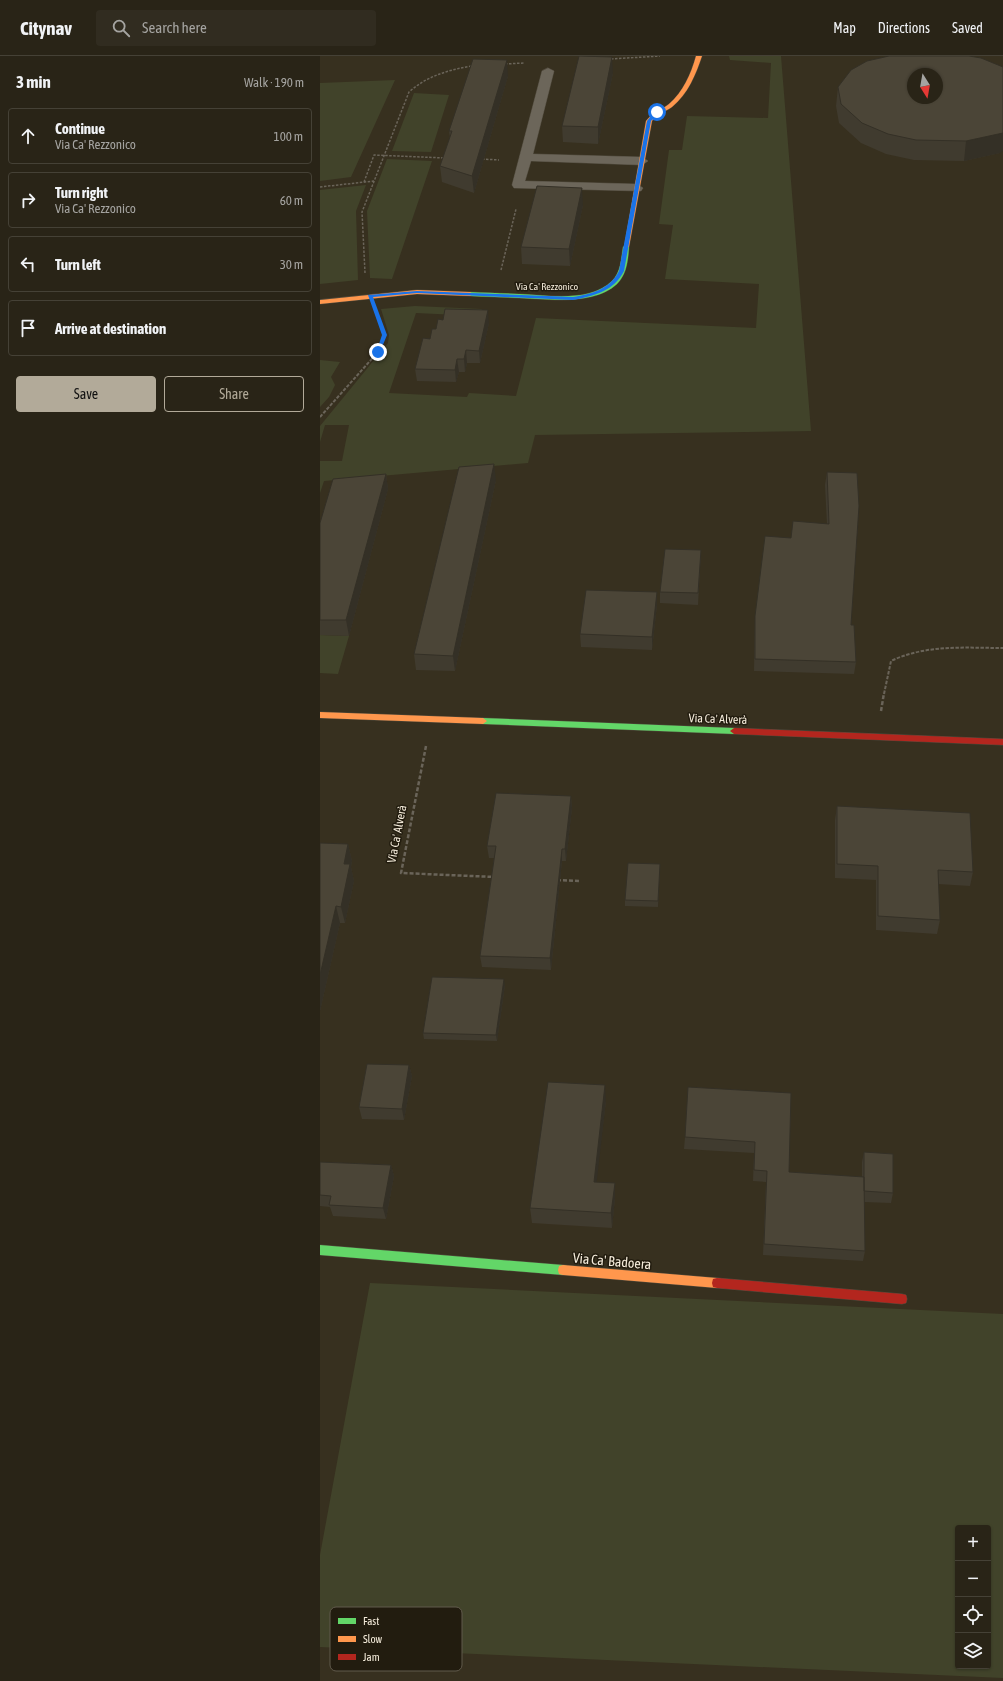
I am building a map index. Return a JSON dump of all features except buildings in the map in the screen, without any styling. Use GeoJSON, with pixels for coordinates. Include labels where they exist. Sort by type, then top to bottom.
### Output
{"type":"FeatureCollection","features":[{"type":"Feature","properties":{"kind":"street","name":"Via Ca' Rezzonico"},"geometry":{"type":"LineString","coordinates":[[320,302],[417,292],[557,299],[587,296],[600,292],[614,283],[622,271],[649,121],[657,112],[672,105],[678,98],[699,56]]}},
{"type":"Feature","properties":{"kind":"street","name":"Via Ca' Alverà"},"geometry":{"type":"LineString","coordinates":[[320,715],[1003,742]]}},
{"type":"Feature","properties":{"kind":"street","name":"Via Ca' Badoera"},"geometry":{"type":"LineString","coordinates":[[320,1250],[902,1300]]}},
{"type":"Feature","properties":{"kind":"lane"},"geometry":{"type":"LineString","coordinates":[[548,71],[518,185],[637,188]]}},
{"type":"Feature","properties":{"kind":"lane"},"geometry":{"type":"LineString","coordinates":[[526,157],[642,160]]}},
{"type":"Feature","properties":{"kind":"path"},"geometry":{"type":"LineString","coordinates":[[606,59],[660,56]]}},
{"type":"Feature","properties":{"kind":"path"},"geometry":{"type":"LineString","coordinates":[[499,65],[529,63]]}},
{"type":"Feature","properties":{"kind":"path"},"geometry":{"type":"LineString","coordinates":[[320,418],[378,352],[382,343],[384,335],[366,282],[362,212],[409,92],[436,75],[460,68],[476,66]]}},
{"type":"Feature","properties":{"kind":"path"},"geometry":{"type":"LineString","coordinates":[[364,182],[374,155],[446,158]]}},
{"type":"Feature","properties":{"kind":"path"},"geometry":{"type":"LineString","coordinates":[[477,159],[500,160]]}},
{"type":"Feature","properties":{"kind":"path"},"geometry":{"type":"LineString","coordinates":[[320,187],[374,181]]}},
{"type":"Feature","properties":{"kind":"path"},"geometry":{"type":"LineString","coordinates":[[500,272],[523,185]]}},
{"type":"Feature","properties":{"kind":"path"},"geometry":{"type":"LineString","coordinates":[[884,699],[887,676],[891,661],[902,654],[918,650],[1003,648]]}},
{"type":"Feature","properties":{"kind":"path","name":"Via Ca' Alverà"},"geometry":{"type":"LineString","coordinates":[[432,720],[401,874],[502,878]]}},
{"type":"Feature","properties":{"kind":"path"},"geometry":{"type":"LineString","coordinates":[[556,880],[579,881]]}},
{"type":"Feature","properties":{"kind":"green space"},"geometry":{"type":"Polygon","coordinates":[[[729,56],[781,56],[811,431],[535,435],[528,463],[324,481],[320,493],[320,461],[342,461],[349,425],[325,425],[320,442],[320,426],[388,343],[389,335],[381,309],[415,306],[482,309],[479,316],[416,313],[389,393],[467,397],[469,393],[516,396],[536,318],[756,328],[759,284],[665,279],[673,225],[659,224],[669,150],[682,150],[687,116],[768,118],[771,63],[730,60],[729,56]]]}},
{"type":"Feature","properties":{"kind":"green space"},"geometry":{"type":"Polygon","coordinates":[[[395,80],[351,177],[320,181],[320,83],[395,80]]]}},
{"type":"Feature","properties":{"kind":"green space"},"geometry":{"type":"Polygon","coordinates":[[[414,93],[449,95],[431,152],[392,151],[414,93]]]}},
{"type":"Feature","properties":{"kind":"green space"},"geometry":{"type":"Polygon","coordinates":[[[387,159],[432,161],[392,279],[370,278],[367,211],[387,159]]]}},
{"type":"Feature","properties":{"kind":"green space"},"geometry":{"type":"Polygon","coordinates":[[[366,185],[356,211],[358,280],[320,284],[320,190],[366,185]]]}},
{"type":"Feature","properties":{"kind":"green space"},"geometry":{"type":"Polygon","coordinates":[[[320,360],[340,362],[331,377],[335,385],[329,397],[320,407],[320,360]]]}},
{"type":"Feature","properties":{"kind":"green space"},"geometry":{"type":"Polygon","coordinates":[[[320,635],[349,636],[338,674],[320,673],[320,635]]]}},
{"type":"Feature","properties":{"kind":"green space"},"geometry":{"type":"Polygon","coordinates":[[[370,1283],[1003,1314],[1003,1678],[462,1653],[462,1607],[330,1607],[330,1647],[320,1647],[320,1555],[370,1283]]]}},
{"type":"Feature","properties":{"kind":"traffic: fast"},"geometry":{"type":"LineString","coordinates":[[470,294],[551,297],[579,297],[593,294],[605,289],[615,282],[623,268],[626,247]]}},
{"type":"Feature","properties":{"kind":"traffic: fast"},"geometry":{"type":"LineString","coordinates":[[483,721],[734,731]]}},
{"type":"Feature","properties":{"kind":"traffic: fast"},"geometry":{"type":"LineString","coordinates":[[320,1250],[563,1270]]}},
{"type":"Feature","properties":{"kind":"traffic: slow"},"geometry":{"type":"LineString","coordinates":[[626,247],[649,121],[671,105],[681,95],[692,76],[699,56]]}},
{"type":"Feature","properties":{"kind":"traffic: slow"},"geometry":{"type":"LineString","coordinates":[[320,302],[417,292],[470,294]]}},
{"type":"Feature","properties":{"kind":"traffic: slow"},"geometry":{"type":"LineString","coordinates":[[320,715],[483,721]]}},
{"type":"Feature","properties":{"kind":"traffic: slow"},"geometry":{"type":"LineString","coordinates":[[563,1270],[717,1283]]}},
{"type":"Feature","properties":{"kind":"traffic: jam"},"geometry":{"type":"LineString","coordinates":[[734,731],[1003,742]]}},
{"type":"Feature","properties":{"kind":"traffic: jam"},"geometry":{"type":"LineString","coordinates":[[717,1283],[902,1299]]}},
{"type":"Feature","properties":{"kind":"route"},"geometry":{"type":"LineString","coordinates":[[378,352],[384,335],[370,296],[417,292],[557,299],[587,296],[610,287],[622,271],[649,121],[657,112]]}}]}
